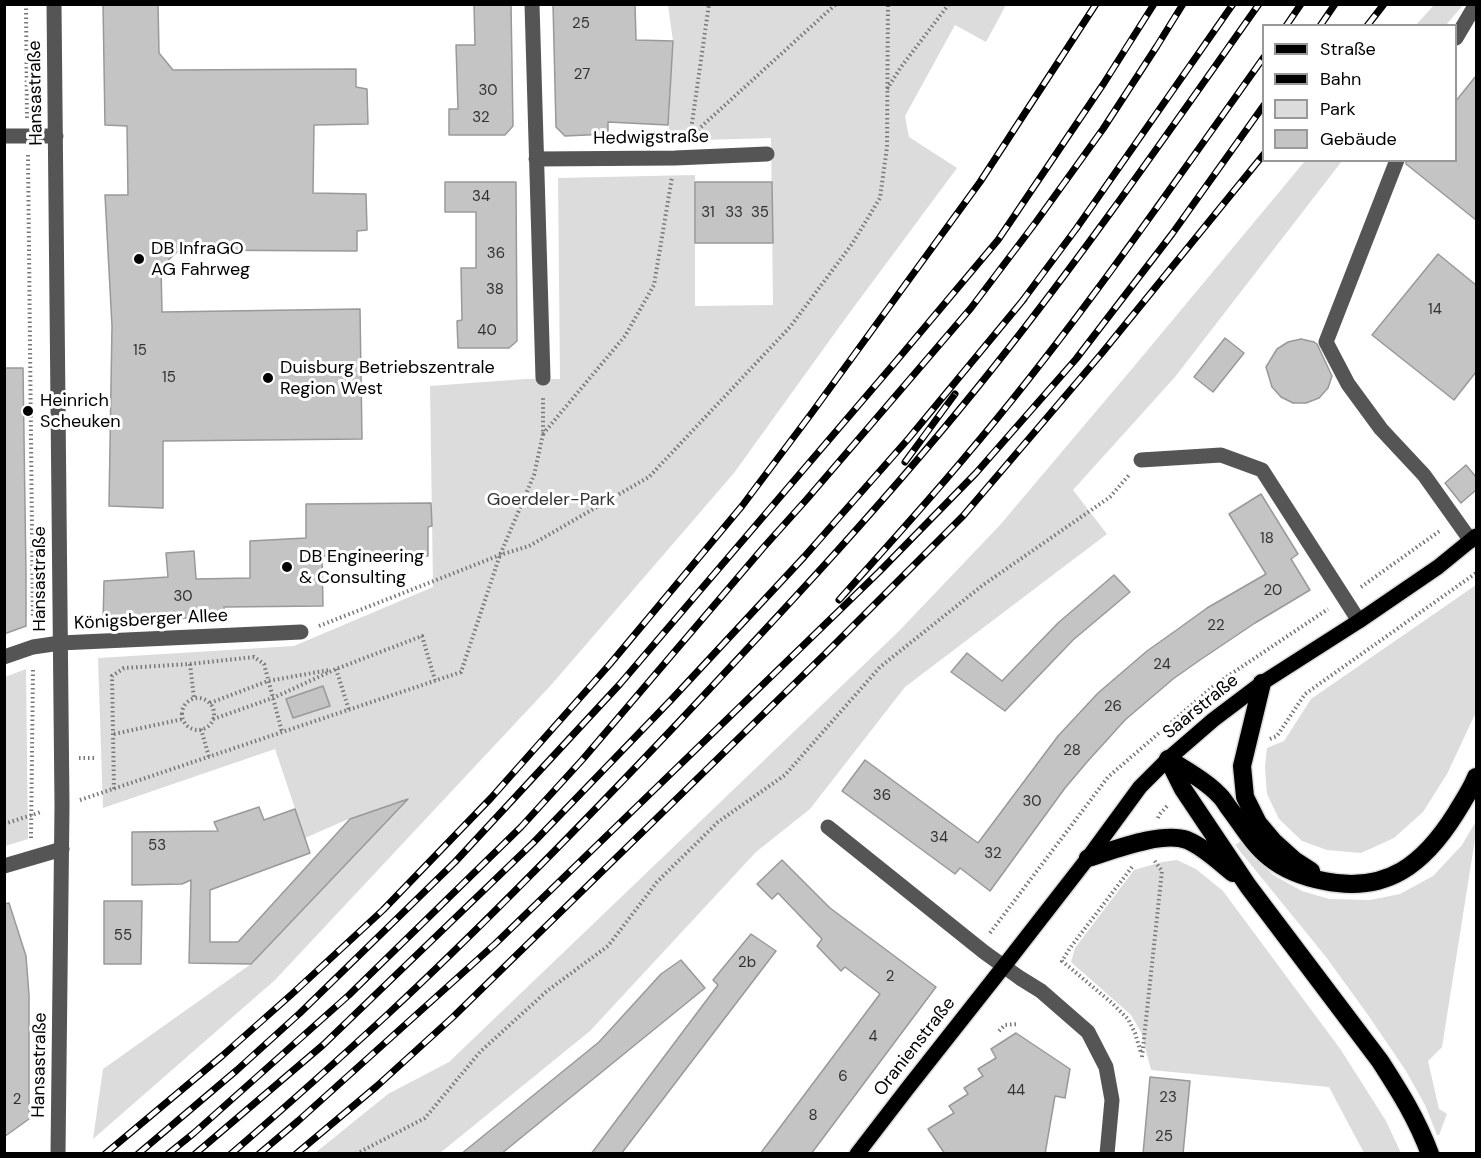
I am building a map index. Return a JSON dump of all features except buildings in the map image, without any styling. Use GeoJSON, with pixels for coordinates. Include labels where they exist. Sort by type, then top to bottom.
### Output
{"type":"FeatureCollection","features":[{"type":"Feature","properties":{"kind":"highway"},"geometry":{"type":"LineString","coordinates":[[1262,683],[1242,766],[1245,797],[1258,823],[1274,842],[1294,860],[1328,881]]}},
{"type":"Feature","properties":{"kind":"highway"},"geometry":{"type":"LineString","coordinates":[[1168,759],[1219,794],[1258,848],[1269,858],[1303,876],[1341,884],[1386,879],[1408,868],[1445,831],[1476,777]]}},
{"type":"Feature","properties":{"kind":"highway"},"geometry":{"type":"LineString","coordinates":[[1168,759],[1183,789],[1248,886],[1380,1061],[1417,1120],[1430,1154]]}},
{"type":"Feature","properties":{"kind":"highway"},"geometry":{"type":"LineString","coordinates":[[1088,858],[1154,838],[1179,838],[1205,850],[1248,886]]}},
{"type":"Feature","properties":{"kind":"main road","name":"Saarstraße"},"geometry":{"type":"LineString","coordinates":[[1004,966],[1140,787],[1168,759],[1213,720],[1262,683],[1438,567],[1474,538]]}},
{"type":"Feature","properties":{"kind":"main road","name":"Oranienstraße"},"geometry":{"type":"LineString","coordinates":[[858,1154],[1004,966]]}},
{"type":"Feature","properties":{"kind":"street","name":"Hansastraße"},"geometry":{"type":"LineString","coordinates":[[54,4],[62,806],[55,1152]]}},
{"type":"Feature","properties":{"kind":"street"},"geometry":{"type":"LineString","coordinates":[[532,4],[543,378]]}},
{"type":"Feature","properties":{"kind":"street"},"geometry":{"type":"LineString","coordinates":[[1457,35],[1476,4]]}},
{"type":"Feature","properties":{"kind":"street"},"geometry":{"type":"LineString","coordinates":[[4,136],[56,136]]}},
{"type":"Feature","properties":{"kind":"street","name":"Hedwigstraße"},"geometry":{"type":"LineString","coordinates":[[536,159],[675,158],[767,154]]}},
{"type":"Feature","properties":{"kind":"street"},"geometry":{"type":"LineString","coordinates":[[1396,162],[1326,342],[1348,384],[1382,429],[1424,475],[1474,538]]}},
{"type":"Feature","properties":{"kind":"street"},"geometry":{"type":"LineString","coordinates":[[1141,460],[1221,455],[1262,470],[1359,621]]}},
{"type":"Feature","properties":{"kind":"street","name":"Königsberger Allee"},"geometry":{"type":"LineString","coordinates":[[4,657],[33,647],[60,643],[301,632]]}},
{"type":"Feature","properties":{"kind":"street"},"geometry":{"type":"LineString","coordinates":[[828,827],[1004,966],[1041,991],[1088,1032],[1106,1067],[1112,1100],[1107,1154]]}},
{"type":"Feature","properties":{"kind":"street"},"geometry":{"type":"LineString","coordinates":[[4,866],[62,849]]}},
{"type":"Feature","properties":{"kind":"path"},"geometry":{"type":"LineString","coordinates":[[26,4],[33,647],[33,815],[30,858]]}},
{"type":"Feature","properties":{"kind":"path"},"geometry":{"type":"LineString","coordinates":[[690,138],[709,4]]}},
{"type":"Feature","properties":{"kind":"path"},"geometry":{"type":"LineString","coordinates":[[543,434],[626,336],[654,285],[675,158],[690,138],[836,4]]}},
{"type":"Feature","properties":{"kind":"path"},"geometry":{"type":"LineString","coordinates":[[301,632],[500,555],[529,546],[649,477],[790,327],[852,244],[880,198],[887,147],[888,4]]}},
{"type":"Feature","properties":{"kind":"path"},"geometry":{"type":"LineString","coordinates":[[887,89],[949,4]]}},
{"type":"Feature","properties":{"kind":"path"},"geometry":{"type":"LineString","coordinates":[[4,824],[461,672],[500,555],[534,475],[543,434],[543,378]]}},
{"type":"Feature","properties":{"kind":"path"},"geometry":{"type":"LineString","coordinates":[[356,1154],[425,1118],[480,1052],[547,991],[608,946],[657,882],[718,822],[785,775],[880,667],[983,585],[1110,497],[1141,460]]}},
{"type":"Feature","properties":{"kind":"path"},"geometry":{"type":"LineString","coordinates":[[213,719],[273,698],[336,669],[422,636],[435,680]]}},
{"type":"Feature","properties":{"kind":"path"},"geometry":{"type":"LineString","coordinates":[[114,789],[112,676],[124,668],[254,657],[264,664],[282,732]]}},
{"type":"Feature","properties":{"kind":"path"},"geometry":{"type":"LineString","coordinates":[[190,664],[194,698]]}},
{"type":"Feature","properties":{"kind":"path"},"geometry":{"type":"LineString","coordinates":[[210,703],[268,681],[336,669]]}},
{"type":"Feature","properties":{"kind":"path"},"geometry":{"type":"LineString","coordinates":[[336,669],[349,710]]}},
{"type":"Feature","properties":{"kind":"path"},"geometry":{"type":"LineString","coordinates":[[194,698],[204,699],[210,703],[214,710],[209,726],[201,729],[192,728],[183,719],[183,711],[187,703],[194,698]]}},
{"type":"Feature","properties":{"kind":"path"},"geometry":{"type":"LineString","coordinates":[[114,734],[183,719]]}},
{"type":"Feature","properties":{"kind":"path"},"geometry":{"type":"LineString","coordinates":[[201,729],[208,757]]}},
{"type":"Feature","properties":{"kind":"path"},"geometry":{"type":"LineString","coordinates":[[1138,862],[1128,871],[1062,961],[1128,1019],[1142,1057]]}},
{"type":"Feature","properties":{"kind":"path"},"geometry":{"type":"LineString","coordinates":[[999,1031],[1005,1024],[1018,1024]]}},
{"type":"Feature","properties":{"kind":"green space"},"geometry":{"type":"Polygon","coordinates":[[[1434,4],[1463,5],[1447,24],[1417,24],[1434,4]]]}},
{"type":"Feature","properties":{"kind":"green space","name":"Goerdeler-Park"},"geometry":{"type":"Polygon","coordinates":[[[668,5],[1006,5],[986,42],[955,25],[905,116],[909,137],[957,168],[734,473],[552,684],[275,980],[93,1139],[103,1069],[251,964],[407,800],[346,820],[305,838],[275,749],[103,808],[98,658],[294,646],[433,587],[430,386],[525,379],[560,379],[558,178],[695,175],[695,306],[773,305],[771,138],[668,141],[673,41],[668,5]]]}},
{"type":"Feature","properties":{"kind":"green space"},"geometry":{"type":"Polygon","coordinates":[[[1304,162],[1341,162],[1175,377],[1073,490],[1107,534],[905,687],[810,809],[756,852],[590,1031],[440,1153],[315,1153],[388,1094],[449,1062],[899,631],[1000,525],[1304,162]]]}},
{"type":"Feature","properties":{"kind":"green space"},"geometry":{"type":"Polygon","coordinates":[[[1476,585],[1476,712],[1447,774],[1423,812],[1394,838],[1361,853],[1327,850],[1302,841],[1279,819],[1267,794],[1265,767],[1267,748],[1284,741],[1311,699],[1476,585]]]}},
{"type":"Feature","properties":{"kind":"green space"},"geometry":{"type":"Polygon","coordinates":[[[26,669],[28,839],[5,846],[5,677],[26,669]]]}},
{"type":"Feature","properties":{"kind":"green space"},"geometry":{"type":"Polygon","coordinates":[[[1476,821],[1442,1047],[1428,1061],[1439,1109],[1447,1114],[1439,1135],[1437,1135],[1425,1105],[1406,1071],[1368,1015],[1326,957],[1235,845],[1243,840],[1273,875],[1302,891],[1329,899],[1370,900],[1400,894],[1433,876],[1462,845],[1476,821]]]}},
{"type":"Feature","properties":{"kind":"green space"},"geometry":{"type":"Polygon","coordinates":[[[1177,860],[1196,869],[1223,891],[1341,1050],[1386,1121],[1401,1153],[1364,1153],[1329,1087],[1151,1070],[1141,1032],[1131,1015],[1071,962],[1075,948],[1134,870],[1177,860]]]}},
{"type":"Feature","properties":{"kind":"railway"},"geometry":{"type":"LineString","coordinates":[[105,1154],[222,1056],[383,910],[491,798],[610,664],[742,506],[811,414],[980,182],[1096,4]]}},
{"type":"Feature","properties":{"kind":"railway"},"geometry":{"type":"LineString","coordinates":[[138,1154],[300,1013],[455,862],[620,684],[998,240],[1104,83],[1154,4]]}},
{"type":"Feature","properties":{"kind":"railway"},"geometry":{"type":"LineString","coordinates":[[168,1154],[349,995],[521,827],[583,759],[971,308],[1103,129],[1183,4]]}},
{"type":"Feature","properties":{"kind":"railway"},"geometry":{"type":"LineString","coordinates":[[1020,304],[1076,229],[1233,4]]}},
{"type":"Feature","properties":{"kind":"railway"},"geometry":{"type":"LineString","coordinates":[[231,1154],[425,980],[497,909],[673,728],[837,551],[955,415],[1028,324],[1259,4]]}},
{"type":"Feature","properties":{"kind":"railway"},"geometry":{"type":"LineString","coordinates":[[1287,24],[1301,4]]}},
{"type":"Feature","properties":{"kind":"railway"},"geometry":{"type":"LineString","coordinates":[[1321,24],[1335,4]]}},
{"type":"Feature","properties":{"kind":"railway"},"geometry":{"type":"LineString","coordinates":[[1369,24],[1384,4]]}},
{"type":"Feature","properties":{"kind":"railway"},"geometry":{"type":"LineString","coordinates":[[839,600],[950,475],[1044,360],[1119,260],[1262,60]]}},
{"type":"Feature","properties":{"kind":"railway"},"geometry":{"type":"LineString","coordinates":[[259,1154],[495,944],[879,572],[976,473],[1076,359],[1172,234],[1262,108]]}},
{"type":"Feature","properties":{"kind":"railway"},"geometry":{"type":"LineString","coordinates":[[296,1154],[377,1086],[453,1017],[963,516],[1102,353],[1262,156]]}},
{"type":"Feature","properties":{"kind":"railway"},"geometry":{"type":"LineString","coordinates":[[195,1154],[323,1045],[533,843],[671,700],[804,557],[909,438],[1024,299]]}},
{"type":"Feature","properties":{"kind":"railway"},"geometry":{"type":"LineString","coordinates":[[905,462],[955,394]]}},
{"type":"Feature","properties":{"kind":"place","name":"DB InfraGO AG Fahrweg"},"geometry":{"type":"Point","coordinates":[139,259]}},
{"type":"Feature","properties":{"kind":"place","name":"Duisburg Betriebszentrale Region West"},"geometry":{"type":"Point","coordinates":[268,378]}},
{"type":"Feature","properties":{"kind":"place","name":"Heinrich Scheuken"},"geometry":{"type":"Point","coordinates":[28,411]}},
{"type":"Feature","properties":{"kind":"place","name":"DB Engineering & Consulting"},"geometry":{"type":"Point","coordinates":[287,567]}}]}
